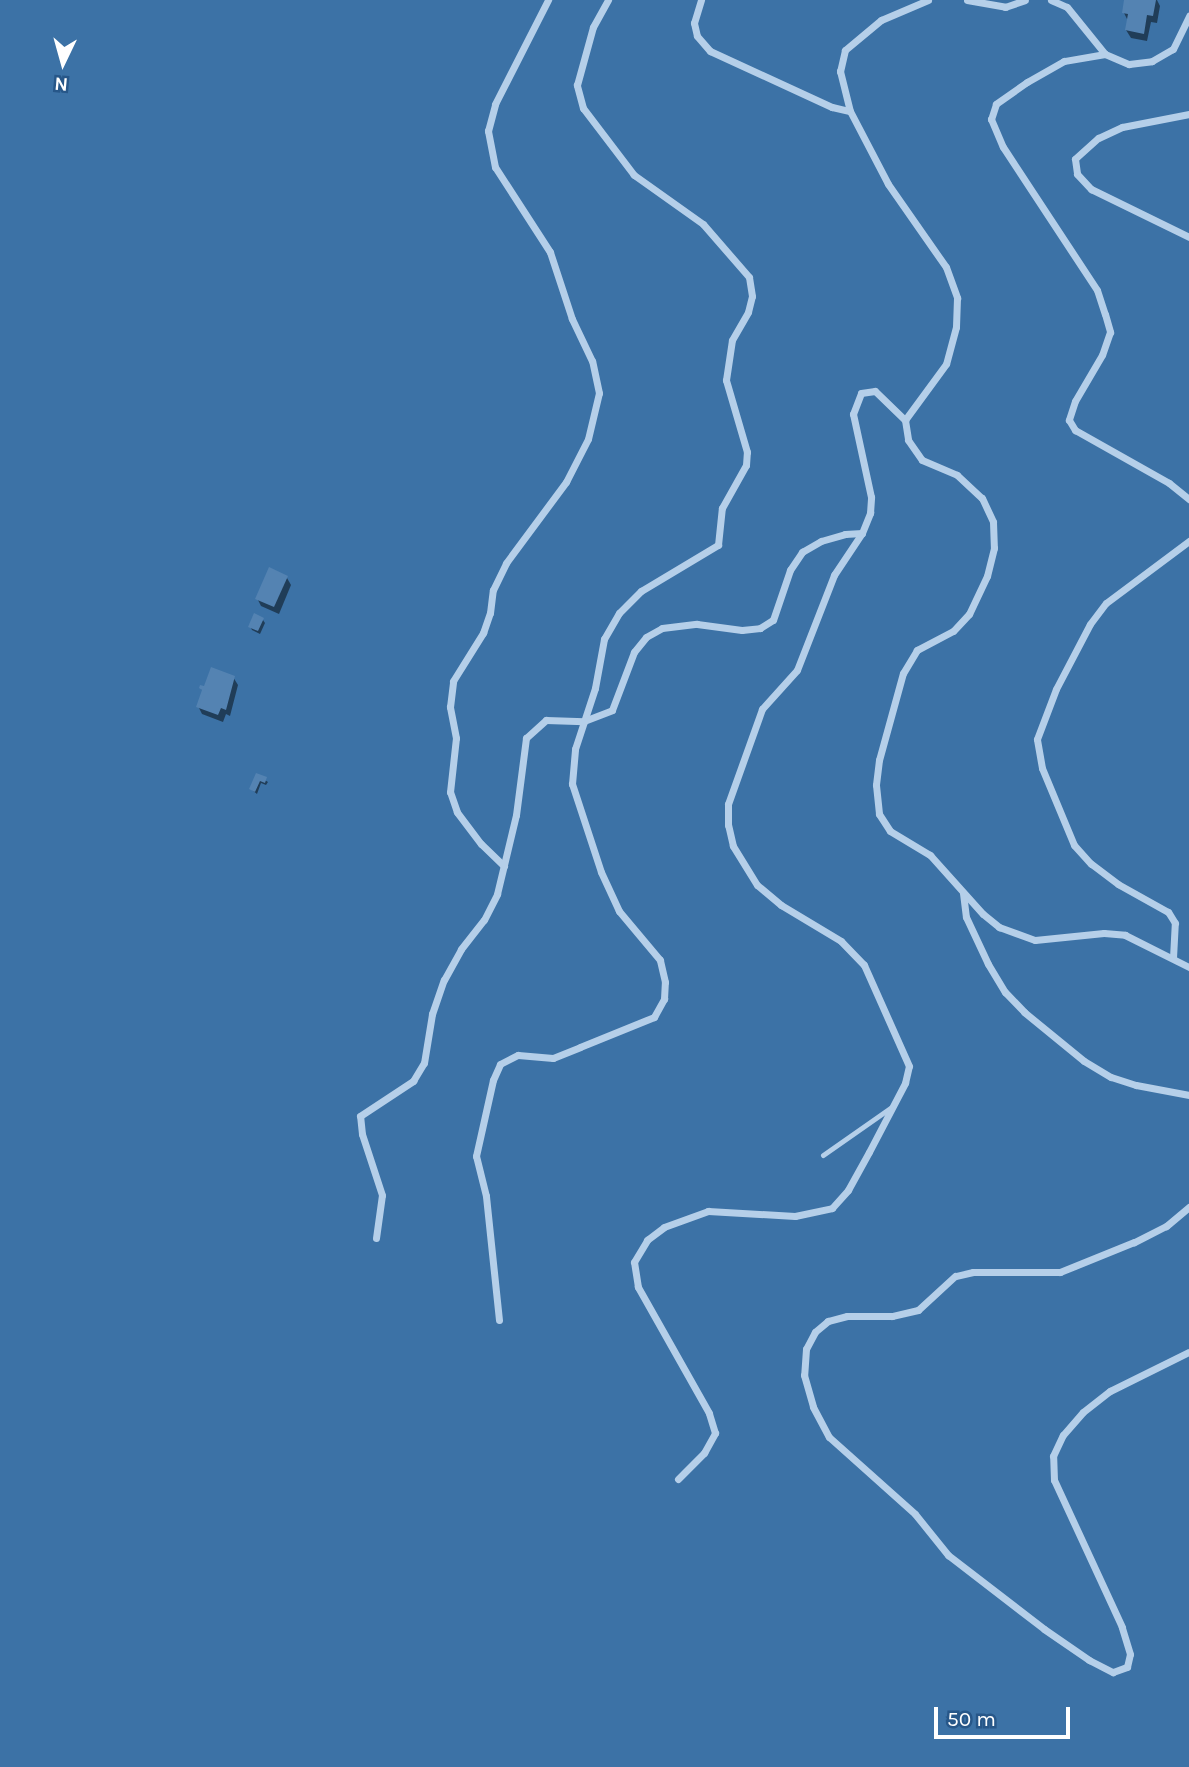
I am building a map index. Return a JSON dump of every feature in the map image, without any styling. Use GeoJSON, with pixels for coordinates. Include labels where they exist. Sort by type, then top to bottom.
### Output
{"type":"FeatureCollection","features":[{"type":"Feature","properties":{"kind":"street"},"geometry":{"type":"LineString","coordinates":[[504,866],[481,844],[457,812],[450,792],[456,738],[450,707],[453,681],[483,633],[490,613],[493,590],[506,563],[566,482],[588,439],[599,393],[592,360],[572,319],[550,252],[495,167],[488,131],[495,104],[548,0]]}},
{"type":"Feature","properties":{"kind":"street"},"geometry":{"type":"LineString","coordinates":[[499,1320],[486,1196],[476,1156],[493,1080],[500,1064],[519,1055],[553,1058],[654,1017],[664,999],[665,982],[660,960],[619,911],[582,821],[572,784],[575,750],[595,688],[604,639],[619,613],[641,592],[718,545],[722,508],[746,465],[747,452],[726,380],[732,340],[748,312],[752,296],[749,277],[703,223],[634,175],[583,108],[578,85],[593,27],[608,0]]}},
{"type":"Feature","properties":{"kind":"street"},"geometry":{"type":"LineString","coordinates":[[701,0],[694,23],[697,36],[710,51],[832,107],[850,110]]}},
{"type":"Feature","properties":{"kind":"street"},"geometry":{"type":"LineString","coordinates":[[905,420],[946,364],[956,327],[957,298],[946,267],[888,184],[850,110],[840,71],[845,50],[881,20],[928,0]]}},
{"type":"Feature","properties":{"kind":"street"},"geometry":{"type":"LineString","coordinates":[[967,0],[1005,7],[1025,0]]}},
{"type":"Feature","properties":{"kind":"street"},"geometry":{"type":"LineString","coordinates":[[1051,0],[1067,7],[1105,54],[1129,64],[1153,61],[1173,49],[1189,16]]}},
{"type":"Feature","properties":{"kind":"street"},"geometry":{"type":"LineString","coordinates":[[1105,54],[1064,61],[1027,82],[996,104],[991,119],[1003,147],[1097,290],[1110,332],[1102,355],[1075,401],[1069,420],[1075,430],[1169,483],[1189,499]]}},
{"type":"Feature","properties":{"kind":"street"},"geometry":{"type":"LineString","coordinates":[[1189,114],[1122,127],[1098,138],[1076,159],[1077,174],[1091,189],[1189,237]]}},
{"type":"Feature","properties":{"kind":"street"},"geometry":{"type":"LineString","coordinates":[[678,1479],[704,1453],[715,1433],[709,1413],[638,1287],[634,1262],[646,1240],[664,1227],[708,1211],[795,1216],[832,1208],[848,1190],[905,1083],[909,1066],[864,965],[841,941],[781,905],[757,885],[733,846],[728,825],[728,804],[762,709],[797,670],[834,575],[862,533],[870,513],[871,497],[853,414],[861,393],[875,391],[905,420],[908,440],[922,460],[957,475],[972,486],[982,498],[993,522],[994,548],[969,614],[953,631],[917,650],[904,673],[879,760],[876,785],[879,814],[890,831],[930,855],[983,914],[1016,936],[1035,940],[1104,933],[1125,935],[1189,967]]}},
{"type":"Feature","properties":{"kind":"street"},"geometry":{"type":"LineString","coordinates":[[376,1238],[382,1195],[362,1134],[360,1116],[413,1081],[424,1063],[432,1014],[444,980],[461,949],[484,920],[497,894],[516,815],[526,738],[546,720],[584,720],[612,710],[634,652],[646,637],[662,628],[696,624],[742,630],[760,628],[773,620],[790,570],[802,552],[821,541],[845,534],[862,533]]}},
{"type":"Feature","properties":{"kind":"street"},"geometry":{"type":"LineString","coordinates":[[1173,958],[1175,923],[1168,912],[1118,884],[1091,864],[1074,845],[1042,768],[1037,739],[1056,689],[1090,624],[1106,603],[1189,541]]}},
{"type":"Feature","properties":{"kind":"street"},"geometry":{"type":"LineString","coordinates":[[962,892],[966,917],[988,964],[1004,992],[1024,1012],[1084,1061],[1111,1077],[1136,1085],[1189,1095]]}},
{"type":"Feature","properties":{"kind":"street"},"geometry":{"type":"LineString","coordinates":[[1189,1207],[1166,1226],[1060,1272],[973,1272],[955,1276],[918,1310],[892,1317],[847,1316],[828,1321],[815,1332],[806,1349],[804,1375],[813,1407],[829,1437],[915,1514],[948,1555],[1044,1629],[1089,1660],[1113,1672],[1127,1667],[1130,1654],[1122,1627],[1054,1480],[1053,1456],[1069,1427],[1110,1391],[1189,1352]]}},
{"type":"Feature","properties":{"kind":"lane"},"geometry":{"type":"LineString","coordinates":[[823,1155],[890,1108]]}},
{"type":"Feature","properties":{"kind":"shaded area"},"geometry":{"type":"Polygon","coordinates":[[[0,0],[1189,0],[1189,1767],[0,1767],[0,0]]]}},
{"type":"Feature","properties":{"kind":"building"},"geometry":{"type":"Polygon","coordinates":[[[1124,0],[1156,0],[1153,16],[1147,15],[1144,34],[1125,30],[1128,14],[1122,13],[1124,0]]]}},
{"type":"Feature","properties":{"kind":"building"},"geometry":{"type":"Polygon","coordinates":[[[269,567],[288,576],[274,607],[255,599],[269,567]]]}},
{"type":"Feature","properties":{"kind":"building"},"geometry":{"type":"Polygon","coordinates":[[[254,613],[264,618],[258,631],[248,627],[254,613]]]}},
{"type":"Feature","properties":{"kind":"building"},"geometry":{"type":"Polygon","coordinates":[[[211,667],[235,676],[226,710],[221,708],[218,715],[196,707],[202,690],[200,685],[204,686],[211,667]]]}},
{"type":"Feature","properties":{"kind":"building"},"geometry":{"type":"Polygon","coordinates":[[[256,773],[267,777],[265,783],[260,781],[255,792],[249,789],[256,773]]]}}]}
